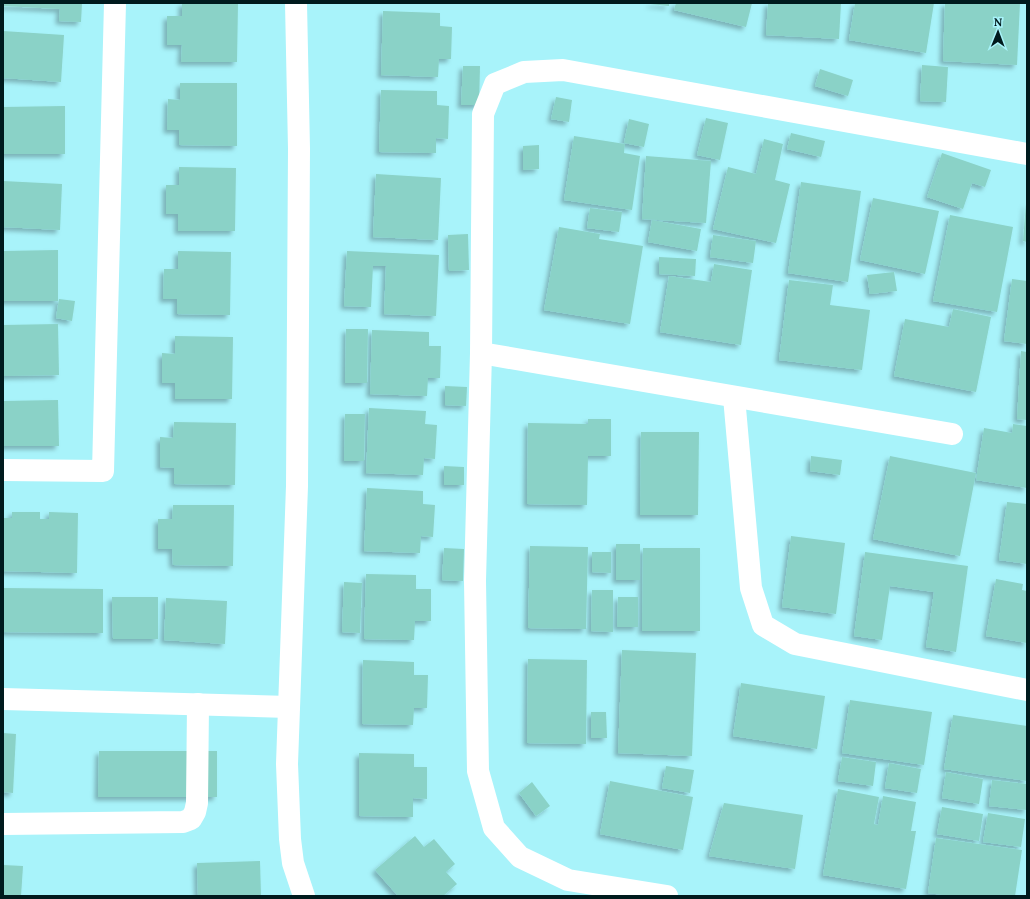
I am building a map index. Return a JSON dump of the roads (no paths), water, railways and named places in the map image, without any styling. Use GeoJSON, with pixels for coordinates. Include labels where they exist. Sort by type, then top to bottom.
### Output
{"type":"FeatureCollection","features":[{"type":"Feature","properties":{"kind":"street"},"geometry":{"type":"LineString","coordinates":[[3,470],[103,471],[115,3]]}},
{"type":"Feature","properties":{"kind":"street"},"geometry":{"type":"LineString","coordinates":[[296,3],[299,149],[297,486],[287,764],[290,839],[293,862],[304,896]]}},
{"type":"Feature","properties":{"kind":"street"},"geometry":{"type":"LineString","coordinates":[[667,896],[568,880],[520,857],[494,828],[478,771],[475,581],[481,353],[483,114],[495,84],[524,72],[563,70],[1027,154]]}},
{"type":"Feature","properties":{"kind":"street"},"geometry":{"type":"LineString","coordinates":[[481,353],[952,434]]}},
{"type":"Feature","properties":{"kind":"street"},"geometry":{"type":"LineString","coordinates":[[734,397],[751,588],[763,625],[794,644],[1027,690]]}},
{"type":"Feature","properties":{"kind":"street"},"geometry":{"type":"LineString","coordinates":[[3,699],[289,707]]}},
{"type":"Feature","properties":{"kind":"street"},"geometry":{"type":"LineString","coordinates":[[3,824],[183,822],[191,818],[195,812],[197,803],[198,704]]}}]}
